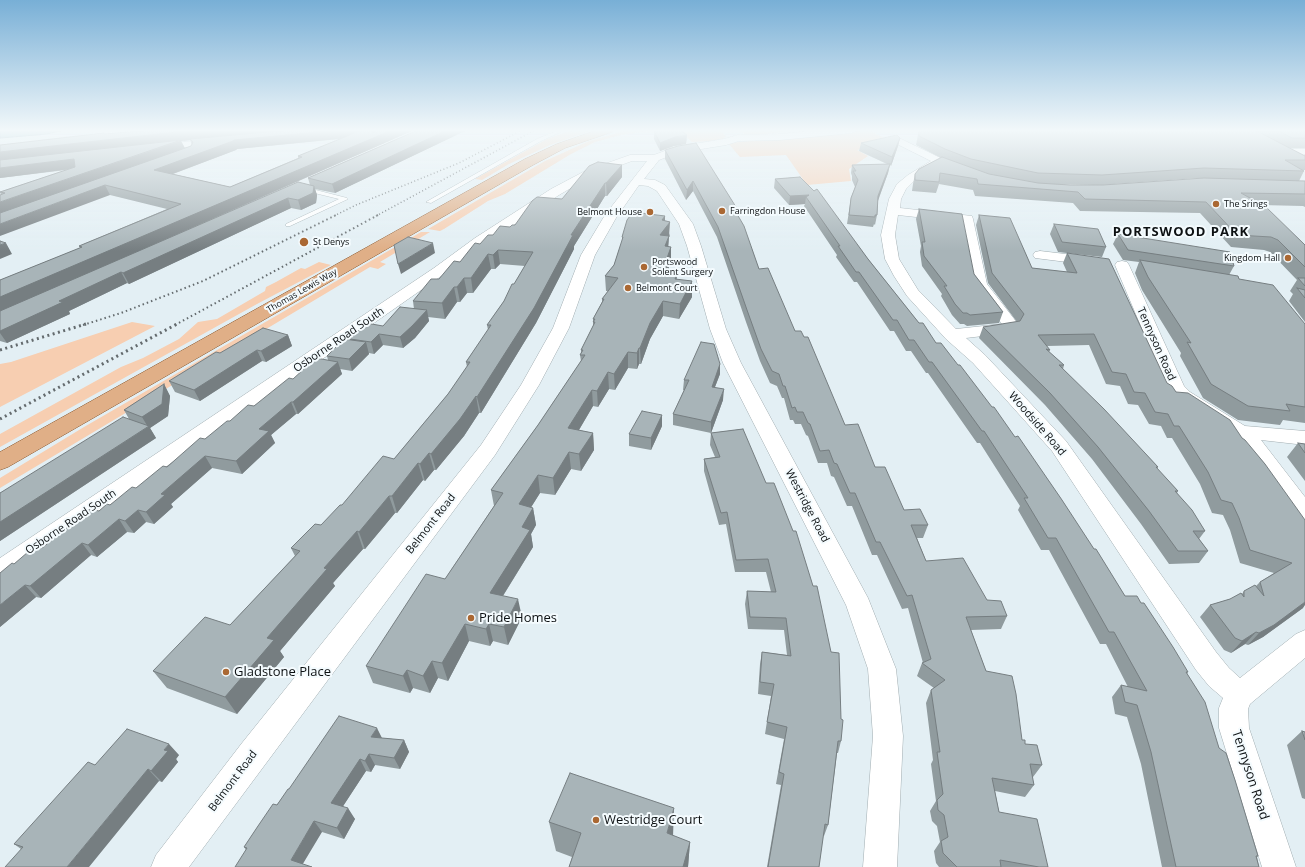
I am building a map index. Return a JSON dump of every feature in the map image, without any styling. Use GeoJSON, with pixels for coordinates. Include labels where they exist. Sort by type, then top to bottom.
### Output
{"type":"FeatureCollection","features":[{"type":"Feature","properties":{"kind":"main road","name":"Thomas Lewis Way"},"geometry":{"type":"LineString","coordinates":[[0,462],[514,170]]}},
{"type":"Feature","properties":{"kind":"street","name":"Osborne Road South"},"geometry":{"type":"LineString","coordinates":[[0,571],[439,271],[480,241],[555,192],[595,170]]}},
{"type":"Feature","properties":{"kind":"street","name":"Belmont Road"},"geometry":{"type":"LineString","coordinates":[[168,867],[253,754],[488,450],[530,385],[561,328],[588,255],[610,218],[645,170]]}},
{"type":"Feature","properties":{"kind":"street","name":"Woodside Road"},"geometry":{"type":"LineString","coordinates":[[923,170],[912,177],[901,188],[895,199],[888,235],[892,259],[912,293],[952,335],[978,359],[1059,446],[1206,661],[1219,677],[1240,695]]}},
{"type":"Feature","properties":{"kind":"street"},"geometry":{"type":"LineString","coordinates":[[295,189],[317,179]]}},
{"type":"Feature","properties":{"kind":"street","name":"Westridge Road"},"geometry":{"type":"LineString","coordinates":[[636,181],[652,183],[661,188],[686,224],[694,246],[718,329],[732,363],[859,604],[882,669],[888,736],[880,867]]}},
{"type":"Feature","properties":{"kind":"street"},"geometry":{"type":"LineString","coordinates":[[892,211],[967,219],[980,284],[1010,324],[1009,327],[1002,329],[952,335]]}},
{"type":"Feature","properties":{"kind":"street","name":"Tennyson Road"},"geometry":{"type":"LineString","coordinates":[[1040,255],[1130,266],[1176,388],[1183,396],[1240,432],[1252,443],[1305,513]]}},
{"type":"Feature","properties":{"kind":"street"},"geometry":{"type":"LineString","coordinates":[[1240,432],[1305,438]]}},
{"type":"Feature","properties":{"kind":"street"},"geometry":{"type":"LineString","coordinates":[[1240,695],[1305,642]]}},
{"type":"Feature","properties":{"kind":"street","name":"Tennyson Road"},"geometry":{"type":"LineString","coordinates":[[1240,695],[1233,708],[1234,728],[1279,867]]}},
{"type":"Feature","properties":{"kind":"lane"},"geometry":{"type":"LineString","coordinates":[[429,202],[485,170]]}},
{"type":"Feature","properties":{"kind":"lane"},"geometry":{"type":"LineString","coordinates":[[288,225],[345,199],[295,189]]}},
{"type":"Feature","properties":{"kind":"shaded area"},"geometry":{"type":"Polygon","coordinates":[[[490,170],[498,170],[482,180],[475,179],[490,170]]]}},
{"type":"Feature","properties":{"kind":"shaded area"},"geometry":{"type":"Polygon","coordinates":[[[529,170],[544,170],[505,194],[488,201],[444,229],[440,231],[428,229],[529,170]]]}},
{"type":"Feature","properties":{"kind":"shaded area"},"geometry":{"type":"Polygon","coordinates":[[[797,170],[849,170],[851,181],[807,185],[797,170]]]}},
{"type":"Feature","properties":{"kind":"shaded area"},"geometry":{"type":"Polygon","coordinates":[[[421,232],[430,232],[380,262],[386,264],[378,269],[370,267],[0,488],[0,478],[84,427],[421,232]]]}},
{"type":"Feature","properties":{"kind":"shaded area"},"geometry":{"type":"Polygon","coordinates":[[[319,262],[331,265],[257,304],[0,447],[0,434],[121,367],[143,358],[179,339],[198,322],[217,319],[265,291],[266,287],[301,268],[305,269],[319,262]]]}},
{"type":"Feature","properties":{"kind":"shaded area"},"geometry":{"type":"Polygon","coordinates":[[[132,322],[155,326],[0,407],[0,364],[11,362],[132,322]]]}},
{"type":"Feature","properties":{"kind":"building"},"geometry":{"type":"Polygon","coordinates":[[[65,170],[92,170],[0,202],[0,195],[5,193],[0,192],[65,170]]]}},
{"type":"Feature","properties":{"kind":"building"},"geometry":{"type":"Polygon","coordinates":[[[121,170],[156,170],[230,187],[270,170],[297,170],[0,297],[0,280],[82,247],[79,246],[181,204],[105,185],[0,224],[0,213],[121,170]]]}},
{"type":"Feature","properties":{"kind":"building"},"geometry":{"type":"Polygon","coordinates":[[[325,170],[361,170],[332,184],[308,178],[325,170]]]}},
{"type":"Feature","properties":{"kind":"building"},"geometry":{"type":"Polygon","coordinates":[[[585,170],[617,170],[605,183],[571,235],[573,235],[534,308],[477,397],[476,396],[460,419],[431,454],[429,453],[420,464],[418,463],[392,496],[389,496],[359,532],[357,531],[324,568],[327,569],[267,638],[274,640],[225,697],[153,671],[205,617],[230,625],[300,551],[291,548],[315,524],[321,525],[340,505],[342,505],[383,456],[394,459],[448,394],[470,362],[466,362],[491,325],[487,325],[504,301],[512,284],[514,284],[533,252],[498,250],[493,255],[488,254],[471,278],[464,278],[457,287],[454,287],[442,303],[413,301],[431,279],[439,279],[454,261],[460,262],[475,243],[480,244],[488,235],[493,235],[500,226],[510,227],[515,225],[532,201],[537,197],[562,199],[585,170]]]}},
{"type":"Feature","properties":{"kind":"building"},"geometry":{"type":"Polygon","coordinates":[[[676,170],[713,170],[736,207],[733,207],[744,226],[759,269],[768,268],[795,331],[801,331],[804,337],[808,337],[845,425],[858,424],[875,467],[885,467],[904,510],[920,509],[928,525],[911,525],[926,561],[963,558],[987,600],[1001,601],[1007,616],[966,617],[986,671],[1012,676],[1022,740],[1025,740],[1025,744],[1037,745],[1042,765],[1030,764],[1034,785],[992,778],[999,812],[1037,819],[1048,867],[1039,867],[1000,860],[1001,867],[957,867],[943,853],[941,841],[948,837],[944,815],[938,810],[937,800],[943,794],[937,752],[940,752],[931,690],[945,680],[922,663],[931,659],[912,595],[907,596],[880,542],[876,542],[855,493],[850,493],[837,464],[834,463],[829,450],[820,451],[810,424],[808,423],[803,412],[797,412],[795,407],[792,408],[785,386],[783,386],[779,374],[772,371],[761,349],[718,227],[693,181],[687,190],[676,170]]]}},
{"type":"Feature","properties":{"kind":"building"},"geometry":{"type":"Polygon","coordinates":[[[888,170],[878,196],[877,215],[875,215],[875,217],[849,215],[851,198],[858,180],[853,171],[888,170]]]}},
{"type":"Feature","properties":{"kind":"building"},"geometry":{"type":"Polygon","coordinates":[[[918,170],[979,170],[989,174],[1038,183],[1070,185],[1103,185],[1204,178],[1305,181],[1305,194],[1241,193],[1266,207],[1305,245],[1305,267],[1278,240],[1271,237],[1237,235],[1206,202],[1085,199],[1078,192],[978,184],[977,179],[940,173],[939,182],[915,180],[915,174],[918,170]]]}},
{"type":"Feature","properties":{"kind":"building"},"geometry":{"type":"Polygon","coordinates":[[[1026,170],[1168,170],[1102,175],[1038,173],[1026,170]]]}},
{"type":"Feature","properties":{"kind":"building"},"geometry":{"type":"Polygon","coordinates":[[[800,177],[814,191],[817,189],[868,259],[919,323],[923,323],[936,343],[941,343],[992,407],[994,407],[1015,437],[1018,436],[1094,549],[1096,549],[1125,596],[1137,596],[1141,603],[1144,603],[1173,647],[1188,672],[1186,672],[1205,702],[1219,748],[1226,753],[1235,780],[1258,856],[1256,856],[1259,867],[1176,867],[1151,752],[1137,705],[1125,702],[1121,685],[1147,691],[1114,632],[1109,632],[1056,538],[1048,538],[1024,498],[1028,498],[984,431],[982,431],[932,362],[929,362],[914,340],[909,340],[897,320],[893,320],[859,272],[856,272],[806,197],[809,195],[790,196],[775,179],[800,177]]]}},
{"type":"Feature","properties":{"kind":"building"},"geometry":{"type":"Polygon","coordinates":[[[298,182],[314,186],[313,193],[298,200],[288,198],[123,273],[121,272],[59,301],[63,302],[0,331],[0,311],[298,182]]]}},
{"type":"Feature","properties":{"kind":"building"},"geometry":{"type":"Polygon","coordinates":[[[919,209],[962,214],[974,274],[1003,312],[970,315],[963,313],[955,304],[944,286],[947,286],[924,256],[922,242],[925,242],[919,209]]]}},
{"type":"Feature","properties":{"kind":"building"},"geometry":{"type":"Polygon","coordinates":[[[633,212],[665,216],[662,220],[670,222],[660,235],[669,236],[665,246],[671,247],[662,272],[677,275],[675,279],[692,281],[680,304],[663,301],[650,323],[637,353],[628,352],[614,374],[608,372],[597,391],[592,390],[568,428],[593,433],[579,454],[569,452],[553,478],[538,475],[519,504],[533,508],[522,527],[530,530],[490,593],[518,599],[504,627],[489,624],[486,629],[465,624],[442,663],[432,661],[423,676],[407,670],[403,676],[366,666],[426,574],[445,579],[503,493],[491,490],[538,425],[585,355],[580,355],[595,322],[593,322],[595,319],[593,319],[604,299],[602,299],[618,278],[605,276],[614,265],[627,220],[633,212]]]}},
{"type":"Feature","properties":{"kind":"building"},"geometry":{"type":"Polygon","coordinates":[[[979,215],[1010,218],[1032,268],[1077,273],[1067,253],[1109,259],[1167,383],[1172,386],[1176,392],[1188,393],[1230,420],[1242,438],[1265,464],[1305,520],[1305,602],[1274,625],[1259,633],[1256,632],[1242,641],[1235,638],[1210,605],[1230,599],[1241,593],[1244,597],[1244,591],[1255,585],[1264,596],[1260,582],[1292,563],[1250,550],[1232,503],[1221,500],[1208,472],[1179,426],[1174,426],[1168,414],[1155,412],[1145,393],[1134,392],[1126,374],[1112,372],[1094,334],[1038,335],[1050,350],[1046,349],[1064,365],[1059,365],[1104,409],[1158,467],[1156,467],[1178,491],[1175,491],[1192,510],[1205,531],[1193,531],[1208,551],[1178,551],[1149,511],[1098,447],[1050,393],[983,327],[1020,321],[1024,314],[992,273],[979,215]]]}},
{"type":"Feature","properties":{"kind":"building"},"geometry":{"type":"Polygon","coordinates":[[[1054,224],[1098,229],[1106,247],[1062,242],[1054,224]]]}},
{"type":"Feature","properties":{"kind":"building"},"geometry":{"type":"Polygon","coordinates":[[[1118,234],[1230,252],[1234,266],[1128,250],[1118,234]]]}},
{"type":"Feature","properties":{"kind":"building"},"geometry":{"type":"Polygon","coordinates":[[[408,237],[433,243],[398,264],[394,245],[408,237]]]}},
{"type":"Feature","properties":{"kind":"building"},"geometry":{"type":"Polygon","coordinates":[[[0,241],[6,243],[0,245],[0,241]]]}},
{"type":"Feature","properties":{"kind":"building"},"geometry":{"type":"Polygon","coordinates":[[[1140,260],[1238,276],[1239,279],[1273,285],[1305,324],[1305,407],[1286,404],[1290,411],[1248,406],[1211,384],[1187,342],[1191,343],[1148,277],[1140,260]]]}},
{"type":"Feature","properties":{"kind":"building"},"geometry":{"type":"Polygon","coordinates":[[[1298,278],[1305,278],[1305,286],[1298,278]]]}},
{"type":"Feature","properties":{"kind":"building"},"geometry":{"type":"Polygon","coordinates":[[[1297,288],[1305,290],[1305,298],[1297,288]]]}},
{"type":"Feature","properties":{"kind":"building"},"geometry":{"type":"Polygon","coordinates":[[[400,307],[427,310],[400,337],[379,334],[371,342],[350,339],[366,323],[383,326],[400,307]]]}},
{"type":"Feature","properties":{"kind":"building"},"geometry":{"type":"Polygon","coordinates":[[[263,328],[288,335],[261,351],[257,350],[194,390],[169,381],[216,352],[220,353],[263,328]]]}},
{"type":"Feature","properties":{"kind":"building"},"geometry":{"type":"Polygon","coordinates":[[[344,339],[366,342],[349,359],[327,356],[344,339]]]}},
{"type":"Feature","properties":{"kind":"building"},"geometry":{"type":"Polygon","coordinates":[[[701,342],[714,344],[720,364],[712,387],[724,389],[711,422],[673,414],[689,380],[684,380],[701,342]]]}},
{"type":"Feature","properties":{"kind":"building"},"geometry":{"type":"Polygon","coordinates":[[[316,358],[338,362],[293,402],[291,402],[259,429],[269,431],[236,461],[205,456],[161,494],[165,495],[146,512],[138,510],[125,521],[119,519],[88,545],[82,543],[30,586],[25,585],[0,605],[0,573],[12,563],[14,564],[35,546],[42,548],[90,509],[99,511],[107,504],[110,505],[132,487],[136,488],[163,466],[167,467],[200,438],[205,439],[227,421],[230,421],[248,405],[254,406],[289,378],[293,379],[316,358]]]}},
{"type":"Feature","properties":{"kind":"building"},"geometry":{"type":"Polygon","coordinates":[[[164,384],[162,404],[142,417],[124,410],[164,384]]]}},
{"type":"Feature","properties":{"kind":"building"},"geometry":{"type":"Polygon","coordinates":[[[642,411],[662,415],[651,438],[629,434],[642,411]]]}},
{"type":"Feature","properties":{"kind":"building"},"geometry":{"type":"Polygon","coordinates":[[[123,417],[149,426],[0,522],[0,493],[123,417]]]}},
{"type":"Feature","properties":{"kind":"building"},"geometry":{"type":"Polygon","coordinates":[[[743,429],[766,483],[774,483],[793,531],[796,531],[813,586],[817,586],[831,652],[839,653],[841,719],[843,720],[841,741],[838,741],[828,825],[825,824],[819,867],[768,867],[784,774],[779,772],[787,727],[767,722],[774,684],[760,682],[762,652],[791,656],[786,618],[750,617],[747,591],[776,592],[768,559],[736,560],[727,512],[721,513],[704,459],[720,457],[711,433],[743,429]]]}},
{"type":"Feature","properties":{"kind":"building"},"geometry":{"type":"Polygon","coordinates":[[[1298,443],[1305,444],[1305,453],[1298,443]]]}},
{"type":"Feature","properties":{"kind":"building"},"geometry":{"type":"Polygon","coordinates":[[[339,716],[377,728],[371,737],[404,740],[394,758],[369,754],[365,761],[360,759],[331,803],[348,808],[337,828],[314,821],[291,860],[312,867],[235,867],[247,848],[244,847],[273,804],[277,805],[289,789],[339,716]]]}},
{"type":"Feature","properties":{"kind":"building"},"geometry":{"type":"Polygon","coordinates":[[[127,729],[169,744],[164,750],[168,751],[151,771],[148,769],[67,867],[5,867],[23,847],[14,844],[88,762],[95,765],[127,729]]]}},
{"type":"Feature","properties":{"kind":"building"},"geometry":{"type":"Polygon","coordinates":[[[1302,731],[1305,732],[1305,740],[1302,731]]]}},
{"type":"Feature","properties":{"kind":"building"},"geometry":{"type":"Polygon","coordinates":[[[570,773],[674,808],[667,833],[690,842],[683,867],[569,867],[581,833],[549,822],[570,773]]]}},
{"type":"Feature","properties":{"kind":"railway"},"geometry":{"type":"LineString","coordinates":[[336,215],[356,205],[441,170]]}},
{"type":"Feature","properties":{"kind":"railway"},"geometry":{"type":"LineString","coordinates":[[376,216],[460,170]]}},
{"type":"Feature","properties":{"kind":"railway"},"geometry":{"type":"LineString","coordinates":[[83,325],[121,313],[203,281],[336,215]]}},
{"type":"Feature","properties":{"kind":"railway"},"geometry":{"type":"LineString","coordinates":[[175,325],[378,215]]}},
{"type":"Feature","properties":{"kind":"railway"},"geometry":{"type":"LineString","coordinates":[[0,350],[86,324]]}},
{"type":"Feature","properties":{"kind":"railway"},"geometry":{"type":"LineString","coordinates":[[0,419],[177,324]]}},
{"type":"Feature","properties":{"kind":"place","name":"The Srings"},"geometry":{"type":"Point","coordinates":[1216,204]}},
{"type":"Feature","properties":{"kind":"place","name":"Farringdon House"},"geometry":{"type":"Point","coordinates":[722,211]}},
{"type":"Feature","properties":{"kind":"place","name":"Belmont House"},"geometry":{"type":"Point","coordinates":[650,212]}},
{"type":"Feature","properties":{"kind":"place","name":"St Denys"},"geometry":{"type":"Point","coordinates":[304,242]}},
{"type":"Feature","properties":{"kind":"place","name":"Kingdom Hall"},"geometry":{"type":"Point","coordinates":[1288,258]}},
{"type":"Feature","properties":{"kind":"place","name":"Portswood Solent Surgery"},"geometry":{"type":"Point","coordinates":[644,267]}},
{"type":"Feature","properties":{"kind":"place","name":"Belmont Court"},"geometry":{"type":"Point","coordinates":[628,288]}},
{"type":"Feature","properties":{"kind":"place","name":"Pride Homes"},"geometry":{"type":"Point","coordinates":[471,618]}},
{"type":"Feature","properties":{"kind":"place","name":"Gladstone Place"},"geometry":{"type":"Point","coordinates":[226,672]}},
{"type":"Feature","properties":{"kind":"place","name":"Westridge Court"},"geometry":{"type":"Point","coordinates":[596,820]}},
{"type":"Feature","properties":{"kind":"district","name":"PORTSWOOD PARK"},"geometry":{"type":"Point","coordinates":[1181,232]}}]}
